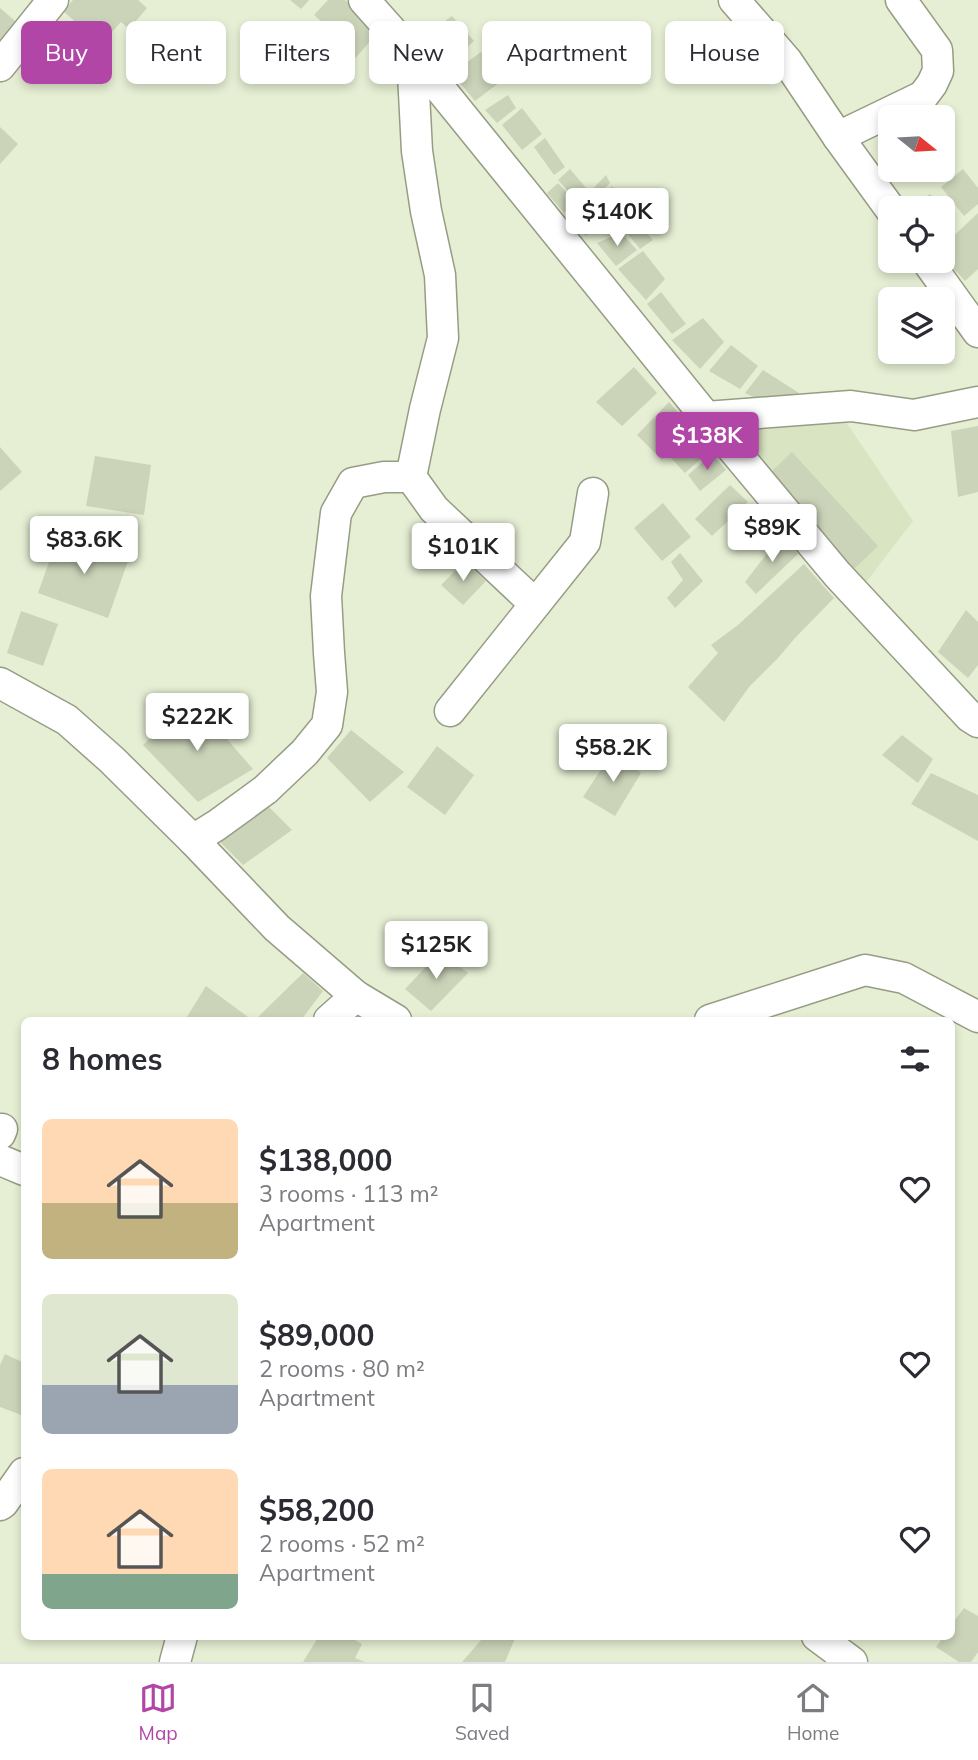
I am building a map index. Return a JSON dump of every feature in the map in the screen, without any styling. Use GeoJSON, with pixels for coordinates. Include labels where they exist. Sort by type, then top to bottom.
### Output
{"type":"FeatureCollection","features":[{"type":"Feature","properties":{"kind":"street"},"geometry":{"type":"LineString","coordinates":[[0,66],[53,0]]}},
{"type":"Feature","properties":{"kind":"street"},"geometry":{"type":"LineString","coordinates":[[364,0],[383,21]]}},
{"type":"Feature","properties":{"kind":"street"},"geometry":{"type":"LineString","coordinates":[[734,0],[786,61],[881,196]]}},
{"type":"Feature","properties":{"kind":"street"},"geometry":{"type":"LineString","coordinates":[[838,137],[923,96],[938,71],[937,50],[901,0]]}},
{"type":"Feature","properties":{"kind":"street"},"geometry":{"type":"LineString","coordinates":[[414,84],[417,151],[440,275],[443,338],[411,477],[434,509],[535,604]]}},
{"type":"Feature","properties":{"kind":"street"},"geometry":{"type":"LineString","coordinates":[[436,84],[836,573],[970,717],[978,722]]}},
{"type":"Feature","properties":{"kind":"street"},"geometry":{"type":"LineString","coordinates":[[936,273],[978,332]]}},
{"type":"Feature","properties":{"kind":"street"},"geometry":{"type":"LineString","coordinates":[[706,417],[851,406],[914,415],[978,402]]}},
{"type":"Feature","properties":{"kind":"street"},"geometry":{"type":"LineString","coordinates":[[193,840],[265,790],[305,752],[327,725],[332,692],[326,596],[336,513],[353,483],[384,477],[411,477]]}},
{"type":"Feature","properties":{"kind":"street"},"geometry":{"type":"LineString","coordinates":[[450,711],[585,542],[593,494]]}},
{"type":"Feature","properties":{"kind":"street"},"geometry":{"type":"LineString","coordinates":[[0,683],[67,720],[193,840],[277,928],[356,996],[391,1017]]}},
{"type":"Feature","properties":{"kind":"street"},"geometry":{"type":"LineString","coordinates":[[719,1017],[864,970],[904,978],[978,1017]]}},
{"type":"Feature","properties":{"kind":"street"},"geometry":{"type":"LineString","coordinates":[[332,1017],[356,996]]}},
{"type":"Feature","properties":{"kind":"street"},"geometry":{"type":"LineString","coordinates":[[0,1160],[21,1169]]}},
{"type":"Feature","properties":{"kind":"street"},"geometry":{"type":"LineString","coordinates":[[0,1505],[21,1477]]}},
{"type":"Feature","properties":{"kind":"street"},"geometry":{"type":"LineString","coordinates":[[175,1662],[181,1640]]}},
{"type":"Feature","properties":{"kind":"street"},"geometry":{"type":"LineString","coordinates":[[822,1640],[849,1661]]}},
{"type":"Feature","properties":{"kind":"shaded area"},"geometry":{"type":"Polygon","coordinates":[[[844,419],[913,521],[864,585],[734,433],[844,419]]]}},
{"type":"Feature","properties":{"kind":"building"},"geometry":{"type":"Polygon","coordinates":[[[73,0],[138,0],[147,8],[136,21],[126,21],[126,26],[121,22],[112,32],[112,21],[75,21],[63,11],[73,0]]]}},
{"type":"Feature","properties":{"kind":"building"},"geometry":{"type":"Polygon","coordinates":[[[290,0],[309,0],[301,9],[290,0]]]}},
{"type":"Feature","properties":{"kind":"building"},"geometry":{"type":"Polygon","coordinates":[[[328,0],[345,0],[369,22],[369,42],[355,59],[355,21],[321,21],[314,15],[328,0]]]}},
{"type":"Feature","properties":{"kind":"building"},"geometry":{"type":"Polygon","coordinates":[[[0,8],[21,26],[0,45],[0,8]]]}},
{"type":"Feature","properties":{"kind":"building"},"geometry":{"type":"Polygon","coordinates":[[[468,34],[474,41],[468,46],[468,34]]]}},
{"type":"Feature","properties":{"kind":"building"},"geometry":{"type":"Polygon","coordinates":[[[481,52],[482,84],[497,84],[475,101],[461,84],[468,84],[468,61],[481,52]]]}},
{"type":"Feature","properties":{"kind":"building"},"geometry":{"type":"Polygon","coordinates":[[[508,95],[516,108],[497,123],[485,110],[508,95]]]}},
{"type":"Feature","properties":{"kind":"building"},"geometry":{"type":"Polygon","coordinates":[[[522,108],[542,134],[522,150],[502,125],[522,108]]]}},
{"type":"Feature","properties":{"kind":"building"},"geometry":{"type":"Polygon","coordinates":[[[0,127],[18,144],[0,164],[0,127]]]}},
{"type":"Feature","properties":{"kind":"building"},"geometry":{"type":"Polygon","coordinates":[[[545,138],[565,167],[554,175],[534,147],[545,138]]]}},
{"type":"Feature","properties":{"kind":"building"},"geometry":{"type":"Polygon","coordinates":[[[570,169],[587,189],[575,199],[558,180],[570,169]]]}},
{"type":"Feature","properties":{"kind":"building"},"geometry":{"type":"Polygon","coordinates":[[[963,169],[978,188],[978,204],[964,216],[955,205],[955,196],[948,196],[941,187],[947,182],[956,182],[956,175],[963,169]]]}},
{"type":"Feature","properties":{"kind":"building"},"geometry":{"type":"Polygon","coordinates":[[[606,175],[610,183],[573,224],[567,216],[606,175]]]}},
{"type":"Feature","properties":{"kind":"building"},"geometry":{"type":"Polygon","coordinates":[[[558,183],[573,200],[564,213],[547,193],[558,183]]]}},
{"type":"Feature","properties":{"kind":"building"},"geometry":{"type":"Polygon","coordinates":[[[612,186],[620,198],[586,236],[575,226],[612,186]]]}},
{"type":"Feature","properties":{"kind":"building"},"geometry":{"type":"Polygon","coordinates":[[[978,213],[978,269],[965,281],[955,270],[955,235],[978,213]]]}},
{"type":"Feature","properties":{"kind":"building"},"geometry":{"type":"Polygon","coordinates":[[[635,219],[653,240],[640,249],[623,228],[635,219]]]}},
{"type":"Feature","properties":{"kind":"building"},"geometry":{"type":"Polygon","coordinates":[[[621,233],[637,250],[616,266],[597,243],[621,233]]]}},
{"type":"Feature","properties":{"kind":"building"},"geometry":{"type":"Polygon","coordinates":[[[643,251],[665,279],[646,300],[618,269],[643,251]]]}},
{"type":"Feature","properties":{"kind":"building"},"geometry":{"type":"Polygon","coordinates":[[[661,292],[686,324],[672,334],[647,304],[661,292]]]}},
{"type":"Feature","properties":{"kind":"building"},"geometry":{"type":"Polygon","coordinates":[[[703,318],[724,342],[700,369],[672,340],[703,318]]]}},
{"type":"Feature","properties":{"kind":"building"},"geometry":{"type":"Polygon","coordinates":[[[731,345],[758,366],[740,389],[709,371],[731,345]]]}},
{"type":"Feature","properties":{"kind":"building"},"geometry":{"type":"Polygon","coordinates":[[[634,367],[657,393],[622,426],[596,402],[634,367]]]}},
{"type":"Feature","properties":{"kind":"building"},"geometry":{"type":"Polygon","coordinates":[[[763,370],[799,393],[773,407],[745,393],[763,370]]]}},
{"type":"Feature","properties":{"kind":"building"},"geometry":{"type":"Polygon","coordinates":[[[669,402],[691,427],[662,460],[637,435],[669,402]]]}},
{"type":"Feature","properties":{"kind":"building"},"geometry":{"type":"Polygon","coordinates":[[[978,426],[978,492],[958,497],[951,431],[978,426]]]}},
{"type":"Feature","properties":{"kind":"building"},"geometry":{"type":"Polygon","coordinates":[[[694,431],[709,451],[685,473],[670,457],[694,431]]]}},
{"type":"Feature","properties":{"kind":"building"},"geometry":{"type":"Polygon","coordinates":[[[0,447],[22,472],[0,491],[0,447]]]}},
{"type":"Feature","properties":{"kind":"building"},"geometry":{"type":"Polygon","coordinates":[[[792,452],[878,546],[854,569],[768,475],[792,452]]]}},
{"type":"Feature","properties":{"kind":"building"},"geometry":{"type":"Polygon","coordinates":[[[712,454],[726,470],[700,491],[688,475],[712,454]]]}},
{"type":"Feature","properties":{"kind":"building"},"geometry":{"type":"Polygon","coordinates":[[[95,456],[151,465],[144,515],[86,506],[95,456]]]}},
{"type":"Feature","properties":{"kind":"building"},"geometry":{"type":"Polygon","coordinates":[[[730,485],[748,502],[712,536],[695,519],[730,485]]]}},
{"type":"Feature","properties":{"kind":"building"},"geometry":{"type":"Polygon","coordinates":[[[663,503],[691,537],[662,561],[634,528],[663,503]]]}},
{"type":"Feature","properties":{"kind":"building"},"geometry":{"type":"Polygon","coordinates":[[[59,534],[129,558],[108,618],[38,593],[59,534]]]}},
{"type":"Feature","properties":{"kind":"building"},"geometry":{"type":"Polygon","coordinates":[[[782,534],[798,554],[756,594],[745,582],[782,534]]]}},
{"type":"Feature","properties":{"kind":"building"},"geometry":{"type":"Polygon","coordinates":[[[680,553],[703,581],[675,608],[667,598],[683,580],[671,562],[680,553]]]}},
{"type":"Feature","properties":{"kind":"building"},"geometry":{"type":"Polygon","coordinates":[[[464,562],[486,581],[463,605],[441,585],[464,562]]]}},
{"type":"Feature","properties":{"kind":"building"},"geometry":{"type":"Polygon","coordinates":[[[804,564],[834,598],[749,687],[724,722],[688,687],[718,653],[711,645],[738,625],[804,564]]]}},
{"type":"Feature","properties":{"kind":"building"},"geometry":{"type":"Polygon","coordinates":[[[966,610],[978,622],[978,665],[968,678],[938,652],[966,610]]]}},
{"type":"Feature","properties":{"kind":"building"},"geometry":{"type":"Polygon","coordinates":[[[21,611],[58,624],[43,666],[7,653],[21,611]]]}},
{"type":"Feature","properties":{"kind":"building"},"geometry":{"type":"Polygon","coordinates":[[[191,698],[253,769],[198,802],[143,745],[191,698]]]}},
{"type":"Feature","properties":{"kind":"building"},"geometry":{"type":"Polygon","coordinates":[[[351,730],[404,772],[370,802],[327,758],[351,730]]]}},
{"type":"Feature","properties":{"kind":"building"},"geometry":{"type":"Polygon","coordinates":[[[902,735],[933,759],[918,783],[882,755],[902,735]]]}},
{"type":"Feature","properties":{"kind":"building"},"geometry":{"type":"Polygon","coordinates":[[[437,746],[474,775],[445,815],[407,787],[437,746]]]}},
{"type":"Feature","properties":{"kind":"building"},"geometry":{"type":"Polygon","coordinates":[[[613,751],[641,773],[615,816],[583,797],[613,751]]]}},
{"type":"Feature","properties":{"kind":"building"},"geometry":{"type":"Polygon","coordinates":[[[931,773],[978,795],[978,841],[911,804],[931,773]]]}},
{"type":"Feature","properties":{"kind":"building"},"geometry":{"type":"Polygon","coordinates":[[[264,802],[292,830],[243,865],[212,834],[264,802]]]}},
{"type":"Feature","properties":{"kind":"building"},"geometry":{"type":"Polygon","coordinates":[[[440,952],[468,973],[431,1011],[405,989],[440,952]]]}},
{"type":"Feature","properties":{"kind":"building"},"geometry":{"type":"Polygon","coordinates":[[[303,973],[323,991],[303,1017],[258,1017],[303,973]]]}},
{"type":"Feature","properties":{"kind":"building"},"geometry":{"type":"Polygon","coordinates":[[[206,986],[248,1017],[187,1017],[206,986]]]}},
{"type":"Feature","properties":{"kind":"building"},"geometry":{"type":"Polygon","coordinates":[[[5,1354],[21,1362],[21,1415],[0,1407],[0,1365],[5,1354]]]}},
{"type":"Feature","properties":{"kind":"building"},"geometry":{"type":"Polygon","coordinates":[[[964,1608],[978,1616],[978,1652],[971,1662],[959,1662],[936,1647],[941,1640],[955,1640],[955,1620],[964,1608]]]}},
{"type":"Feature","properties":{"kind":"building"},"geometry":{"type":"Polygon","coordinates":[[[317,1640],[355,1640],[362,1644],[355,1658],[365,1662],[303,1662],[317,1640]]]}},
{"type":"Feature","properties":{"kind":"building"},"geometry":{"type":"Polygon","coordinates":[[[481,1640],[514,1640],[505,1662],[462,1662],[481,1640]]]}}]}
